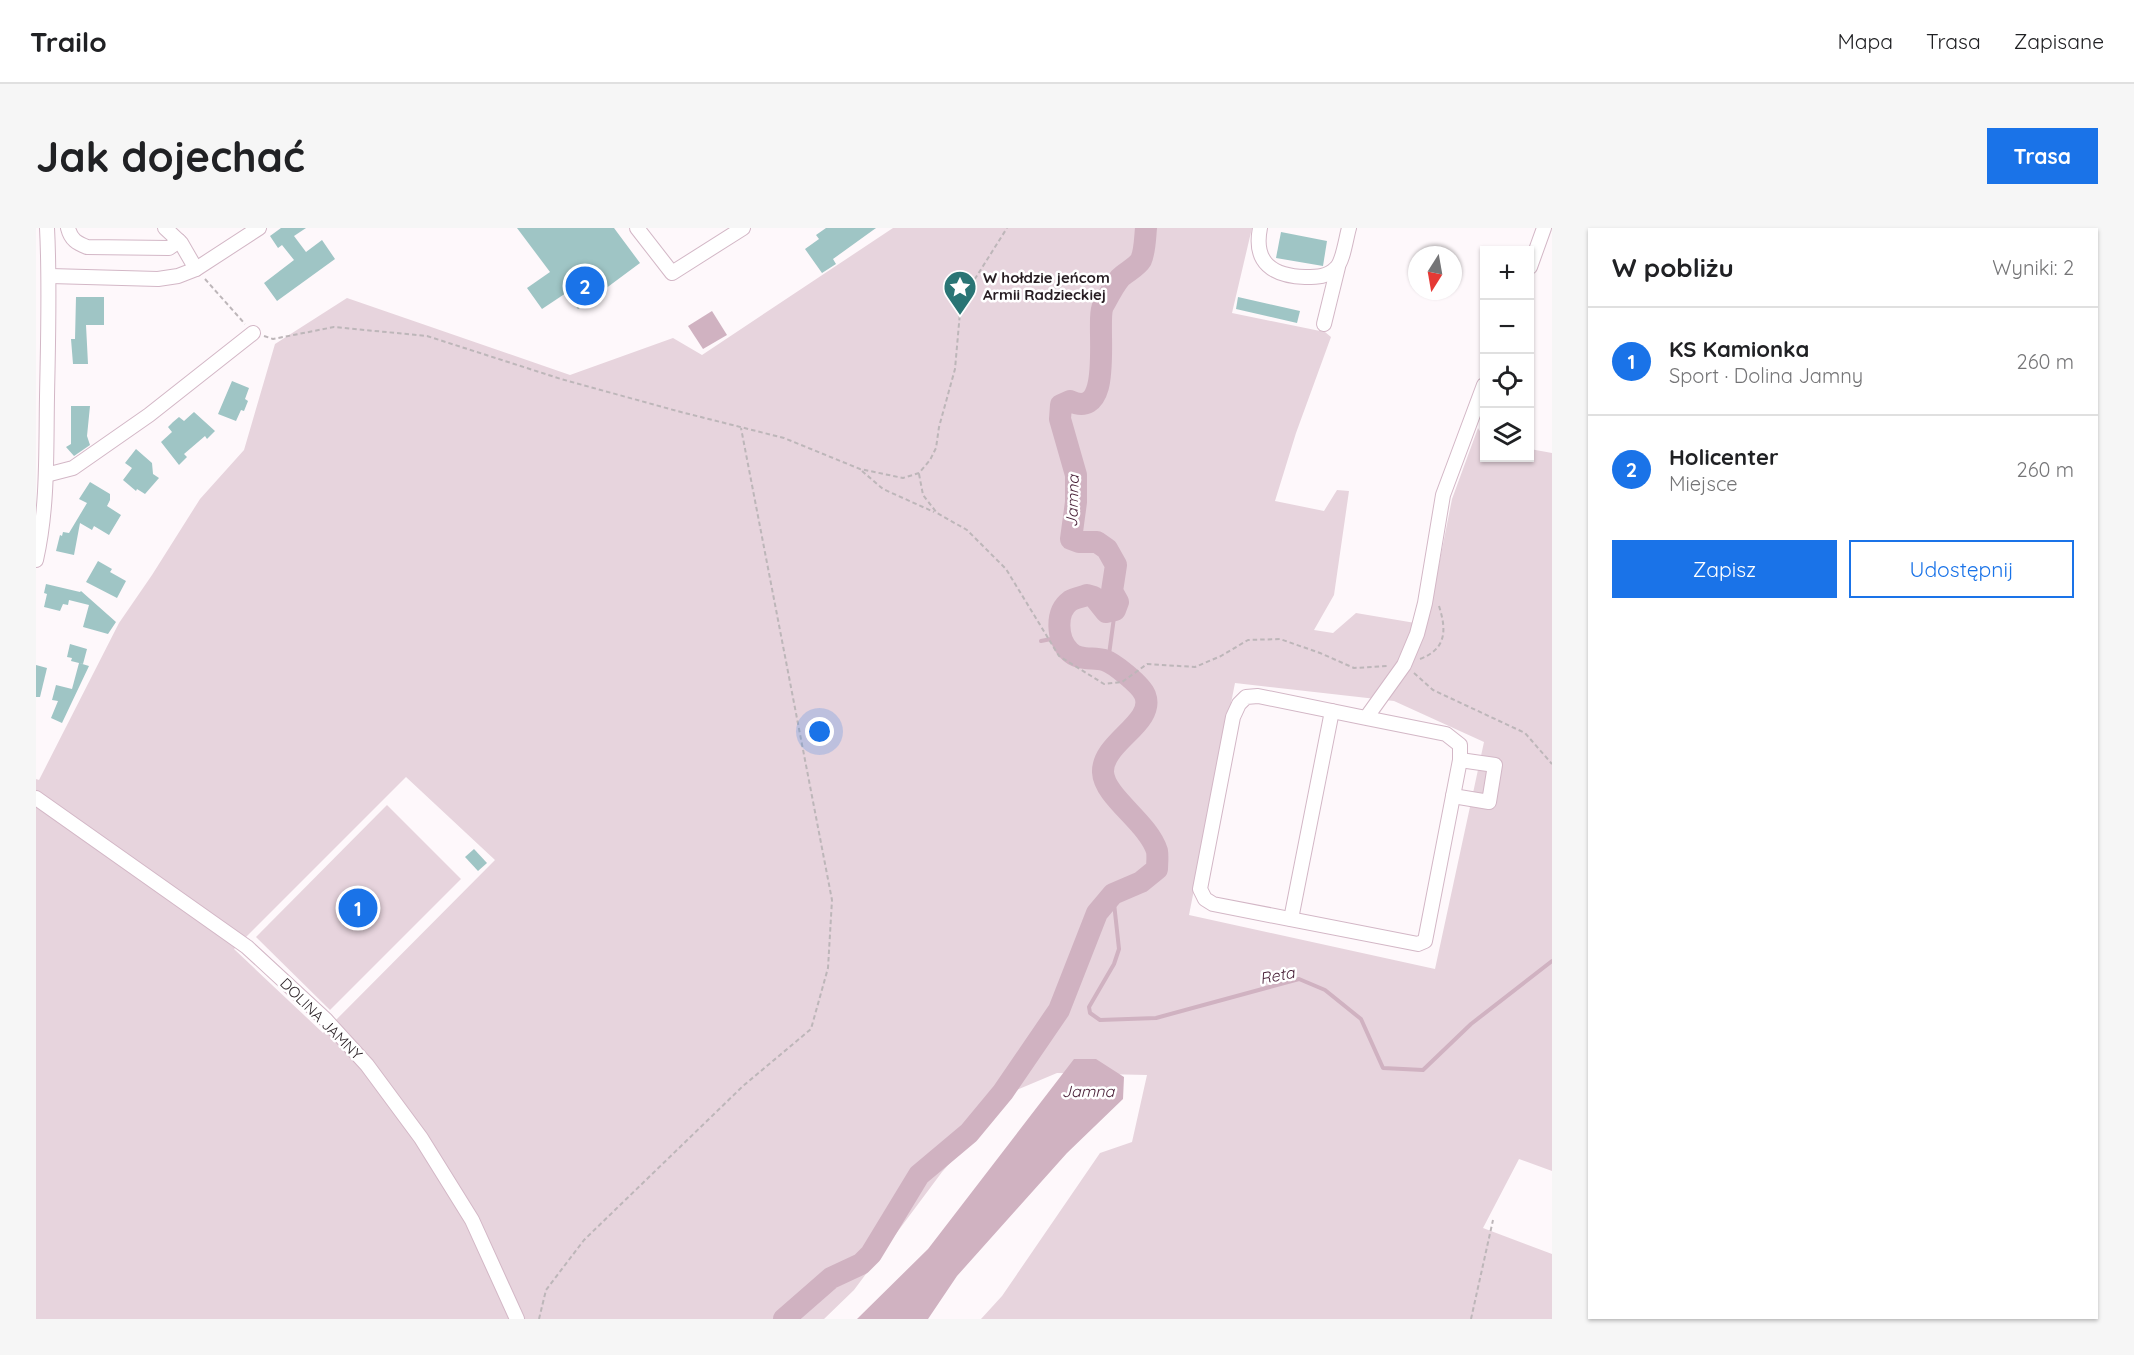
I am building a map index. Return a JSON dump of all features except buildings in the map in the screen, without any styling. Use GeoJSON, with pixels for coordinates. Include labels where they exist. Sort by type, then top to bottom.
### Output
{"type":"FeatureCollection","features":[{"type":"Feature","properties":{"kind":"street"},"geometry":{"type":"LineString","coordinates":[[36,560],[42,535],[46,475],[50,276],[47,228]]}},
{"type":"Feature","properties":{"kind":"street"},"geometry":{"type":"LineString","coordinates":[[68,228],[70,236],[76,243],[87,247],[170,248],[179,241]]}},
{"type":"Feature","properties":{"kind":"street"},"geometry":{"type":"LineString","coordinates":[[165,228],[179,241],[196,269]]}},
{"type":"Feature","properties":{"kind":"street"},"geometry":{"type":"LineString","coordinates":[[50,276],[158,279],[178,276],[196,269],[259,228]]}},
{"type":"Feature","properties":{"kind":"street"},"geometry":{"type":"LineString","coordinates":[[637,228],[672,273],[743,228]]}},
{"type":"Feature","properties":{"kind":"street"},"geometry":{"type":"LineString","coordinates":[[1260,228],[1259,250],[1268,266],[1280,274],[1317,277],[1328,275],[1338,267]]}},
{"type":"Feature","properties":{"kind":"street"},"geometry":{"type":"LineString","coordinates":[[1324,324],[1349,228]]}},
{"type":"Feature","properties":{"kind":"street"},"geometry":{"type":"LineString","coordinates":[[1534,256],[1544,228]]}},
{"type":"Feature","properties":{"kind":"street"},"geometry":{"type":"LineString","coordinates":[[46,475],[73,468],[149,415],[252,333]]}},
{"type":"Feature","properties":{"kind":"street"},"geometry":{"type":"LineString","coordinates":[[1366,718],[1404,665],[1417,634],[1428,585],[1443,495],[1480,399]]}},
{"type":"Feature","properties":{"kind":"street"},"geometry":{"type":"LineString","coordinates":[[1258,696],[1366,718],[1446,734],[1460,745],[1461,760],[1425,941],[1419,944],[1213,904],[1205,899],[1200,889],[1233,717],[1239,704],[1246,697],[1258,696]]}},
{"type":"Feature","properties":{"kind":"street"},"geometry":{"type":"LineString","coordinates":[[1291,919],[1332,711]]}},
{"type":"Feature","properties":{"kind":"street"},"geometry":{"type":"LineString","coordinates":[[1453,796],[1489,802],[1495,765],[1461,760]]}},
{"type":"Feature","properties":{"kind":"street","name":"DOLINA JAMNY"},"geometry":{"type":"LineString","coordinates":[[36,798],[247,947],[326,1020],[367,1065],[421,1138],[472,1220],[517,1319]]}},
{"type":"Feature","properties":{"kind":"path"},"geometry":{"type":"LineString","coordinates":[[196,269],[252,333],[273,339],[334,327],[427,336],[561,379],[784,438],[860,469],[903,478],[919,473],[936,448],[939,427],[955,369],[961,302],[1007,228]]}},
{"type":"Feature","properties":{"kind":"path"},"geometry":{"type":"LineString","coordinates":[[539,1319],[546,1290],[584,1240],[743,1086],[811,1029],[828,968],[832,900],[741,428]]}},
{"type":"Feature","properties":{"kind":"path"},"geometry":{"type":"LineString","coordinates":[[860,469],[884,489],[937,513],[967,530],[1005,569],[1059,656],[1104,684],[1122,682],[1148,664],[1195,667],[1221,656],[1248,640],[1280,639],[1354,668],[1404,665],[1433,654],[1440,644],[1444,620],[1428,585]]}},
{"type":"Feature","properties":{"kind":"path"},"geometry":{"type":"LineString","coordinates":[[919,473],[923,495],[937,513]]}},
{"type":"Feature","properties":{"kind":"path"},"geometry":{"type":"LineString","coordinates":[[1404,665],[1433,690],[1525,733],[1552,764]]}},
{"type":"Feature","properties":{"kind":"path"},"geometry":{"type":"LineString","coordinates":[[1471,1319],[1493,1220]]}},
{"type":"Feature","properties":{"kind":"shaded area"},"geometry":{"type":"Polygon","coordinates":[[[893,228],[1252,228],[1232,313],[1325,332],[1331,337],[1296,433],[1275,501],[1324,511],[1337,490],[1349,491],[1334,595],[1314,630],[1333,633],[1356,613],[1427,625],[1452,499],[1478,428],[1480,431],[1480,462],[1534,462],[1534,450],[1552,453],[1552,1171],[1519,1159],[1483,1228],[1552,1254],[1552,1319],[981,1319],[1002,1296],[1100,1153],[1132,1142],[1147,1075],[1057,1073],[1012,1092],[942,1172],[854,1290],[824,1319],[36,1319],[36,779],[39,780],[119,623],[200,499],[244,450],[275,344],[347,298],[570,375],[673,338],[702,355],[893,228]],[[1235,683],[1189,915],[1435,969],[1484,742],[1394,701],[1235,683]],[[406,777],[234,949],[323,1033],[495,860],[406,777]]]}},
{"type":"Feature","properties":{"kind":"shaded area"},"geometry":{"type":"Polygon","coordinates":[[[387,805],[461,879],[330,1010],[256,937],[387,805]]]}},
{"type":"Feature","properties":{"kind":"water"},"geometry":{"type":"Polygon","coordinates":[[[712,311],[727,335],[703,349],[688,326],[712,311]]]}},
{"type":"Feature","properties":{"kind":"water","name":"Jamna"},"geometry":{"type":"Polygon","coordinates":[[[1074,1059],[1096,1059],[1124,1077],[1123,1099],[1067,1153],[957,1276],[928,1319],[857,1319],[928,1249],[1074,1059]]]}},
{"type":"Feature","properties":{"kind":"waterway","name":"Jamna"},"geometry":{"type":"LineString","coordinates":[[784,1319],[831,1278],[861,1264],[871,1254],[919,1175],[969,1133],[1003,1092],[1059,1010],[1097,913],[1113,894],[1141,882],[1157,869],[1157,851],[1152,840],[1111,791],[1103,772],[1105,761],[1111,751],[1143,715],[1146,705],[1145,695],[1133,680],[1108,662],[1081,657],[1069,651],[1062,640],[1059,626],[1065,606],[1074,599],[1087,595],[1094,597],[1106,612],[1115,610],[1118,602],[1112,591],[1116,565],[1107,549],[1097,542],[1079,542],[1071,539],[1076,502],[1076,475],[1060,419],[1061,405],[1070,401],[1084,404],[1093,397],[1099,384],[1101,367],[1103,306],[1120,278],[1141,260],[1146,228]]}},
{"type":"Feature","properties":{"kind":"waterway"},"geometry":{"type":"LineString","coordinates":[[1108,662],[1115,610]]}},
{"type":"Feature","properties":{"kind":"waterway"},"geometry":{"type":"LineString","coordinates":[[1041,641],[1061,637]]}},
{"type":"Feature","properties":{"kind":"waterway","name":"Reta"},"geometry":{"type":"LineString","coordinates":[[1113,894],[1119,949],[1114,964],[1089,1007],[1090,1013],[1100,1020],[1156,1018],[1299,979],[1325,990],[1361,1019],[1383,1068],[1423,1070],[1471,1024],[1552,961]]}},
{"type":"Feature","properties":{"kind":"place","name":"Holicenter"},"geometry":{"type":"Point","coordinates":[585,286]}},
{"type":"Feature","properties":{"kind":"place","name":"W hołdzie jeńcom Armii Radzieckiej"},"geometry":{"type":"Point","coordinates":[960,316]}},
{"type":"Feature","properties":{"kind":"place","name":"KS Kamionka"},"geometry":{"type":"Point","coordinates":[358,908]}}]}
